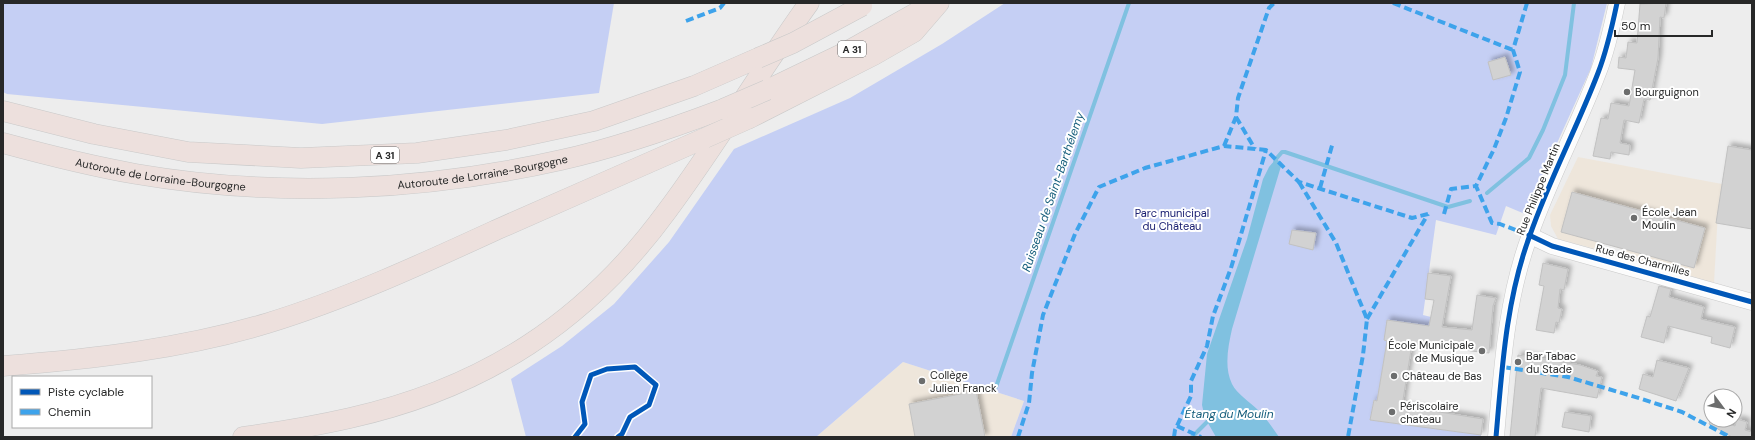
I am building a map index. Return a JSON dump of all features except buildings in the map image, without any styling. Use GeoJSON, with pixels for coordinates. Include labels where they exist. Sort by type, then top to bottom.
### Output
{"type":"FeatureCollection","features":[{"type":"Feature","properties":{"kind":"highway"},"geometry":{"type":"LineString","coordinates":[[243,437],[352,418],[404,404],[466,380],[492,367],[539,339],[574,313],[607,283],[639,247],[667,212],[809,3]]}},
{"type":"Feature","properties":{"kind":"highway","name":"Autoroute de Lorraine-Bourgogne"},"geometry":{"type":"LineString","coordinates":[[3,142],[76,162],[136,174],[203,183],[247,186],[368,187],[420,183],[489,173],[562,160],[664,131],[723,109],[767,90],[848,51],[934,3]]}},
{"type":"Feature","properties":{"kind":"highway"},"geometry":{"type":"LineString","coordinates":[[3,366],[70,361],[180,344],[268,323],[353,292],[445,254],[750,118],[874,55],[914,32],[939,3]]}},
{"type":"Feature","properties":{"kind":"highway","name":"A 31"},"geometry":{"type":"LineString","coordinates":[[3,111],[94,134],[188,152],[301,158],[417,153],[506,140],[594,121],[694,86],[793,43],[865,5]]}},
{"type":"Feature","properties":{"kind":"street","name":"Rue Philippe Martin"},"geometry":{"type":"LineString","coordinates":[[1496,437],[1509,311],[1529,235],[1598,72],[1610,35],[1617,3]]}},
{"type":"Feature","properties":{"kind":"street","name":"Rue des Charmilles"},"geometry":{"type":"LineString","coordinates":[[1529,235],[1552,246],[1752,302]]}},
{"type":"Feature","properties":{"kind":"shaded area","name":"École Jean Moulin"},"geometry":{"type":"Polygon","coordinates":[[[1578,157],[1722,184],[1718,211],[1714,283],[1623,256],[1625,250],[1601,243],[1599,250],[1558,239],[1551,226],[1550,215],[1578,157]]]}},
{"type":"Feature","properties":{"kind":"shaded area","name":"Collège Julien Franck"},"geometry":{"type":"Polygon","coordinates":[[[903,362],[1024,401],[1011,437],[816,437],[903,362]]]}},
{"type":"Feature","properties":{"kind":"green space"},"geometry":{"type":"Polygon","coordinates":[[[3,3],[614,3],[599,93],[322,124],[7,94],[3,92],[3,3]]]}},
{"type":"Feature","properties":{"kind":"green space","name":"Parc municipal du Château"},"geometry":{"type":"Polygon","coordinates":[[[1005,3],[1607,3],[1591,68],[1525,214],[1506,206],[1496,235],[1436,220],[1423,315],[1431,317],[1429,326],[1384,340],[1387,341],[1377,401],[1374,400],[1371,420],[1481,435],[1481,437],[1011,437],[1024,401],[903,362],[816,437],[526,437],[511,379],[562,346],[614,304],[669,242],[734,149],[850,98],[942,44],[1005,3]]]}},
{"type":"Feature","properties":{"kind":"water","name":"Étang du Moulin"},"geometry":{"type":"Polygon","coordinates":[[[1276,159],[1282,163],[1232,329],[1227,364],[1234,388],[1261,413],[1279,437],[1216,437],[1205,418],[1202,405],[1207,354],[1247,239],[1263,179],[1269,167],[1276,159]]]}},
{"type":"Feature","properties":{"kind":"waterway","name":"Ruisseau de Saint-Barthélemy"},"geometry":{"type":"LineString","coordinates":[[996,387],[1129,3]]}},
{"type":"Feature","properties":{"kind":"waterway","name":"Ruisseau de Saint-Barthélemy"},"geometry":{"type":"LineString","coordinates":[[1487,193],[1529,158],[1543,130],[1565,75],[1574,3]]}},
{"type":"Feature","properties":{"kind":"waterway","name":"Ruisseau de Saint-Barthélemy"},"geometry":{"type":"LineString","coordinates":[[1275,163],[1276,159],[1282,152],[1285,152],[1448,207],[1470,201]]}},
{"type":"Feature","properties":{"kind":"waterway","name":"Ruisseau de Saint-Barthélemy"},"geometry":{"type":"LineString","coordinates":[[1192,437],[1210,419]]}},
{"type":"Feature","properties":{"kind":"marked path"},"geometry":{"type":"LineString","coordinates":[[686,21],[720,8],[724,3]]}},
{"type":"Feature","properties":{"kind":"marked path"},"geometry":{"type":"LineString","coordinates":[[1224,146],[1236,117],[1238,98],[1269,8],[1274,3]]}},
{"type":"Feature","properties":{"kind":"marked path"},"geometry":{"type":"LineString","coordinates":[[1393,3],[1513,50]]}},
{"type":"Feature","properties":{"kind":"marked path"},"geometry":{"type":"LineString","coordinates":[[1527,3],[1513,50],[1520,72],[1506,118],[1494,149],[1476,186],[1492,223],[1500,224],[1529,235]]}},
{"type":"Feature","properties":{"kind":"marked path"},"geometry":{"type":"LineString","coordinates":[[1236,117],[1255,149]]}},
{"type":"Feature","properties":{"kind":"marked path"},"geometry":{"type":"LineString","coordinates":[[1320,188],[1333,142]]}},
{"type":"Feature","properties":{"kind":"marked path"},"geometry":{"type":"LineString","coordinates":[[1018,437],[1029,403],[1032,373],[1043,315],[1075,234],[1099,187],[1145,168],[1224,146],[1266,150],[1299,182],[1412,218],[1428,214]]}},
{"type":"Feature","properties":{"kind":"marked path"},"geometry":{"type":"LineString","coordinates":[[1174,437],[1175,430],[1191,396],[1191,381],[1207,346],[1213,316],[1231,268],[1266,150]]}},
{"type":"Feature","properties":{"kind":"marked path"},"geometry":{"type":"LineString","coordinates":[[1299,182],[1336,243],[1367,319],[1363,355],[1348,437]]}},
{"type":"Feature","properties":{"kind":"marked path"},"geometry":{"type":"LineString","coordinates":[[1444,214],[1451,189],[1476,186]]}},
{"type":"Feature","properties":{"kind":"marked path"},"geometry":{"type":"LineString","coordinates":[[1367,319],[1428,214]]}},
{"type":"Feature","properties":{"kind":"marked path"},"geometry":{"type":"LineString","coordinates":[[1503,367],[1568,377],[1642,399],[1682,412],[1730,437]]}},
{"type":"Feature","properties":{"kind":"marked path"},"geometry":{"type":"LineString","coordinates":[[1177,426],[1201,437]]}},
{"type":"Feature","properties":{"kind":"cycle path"},"geometry":{"type":"LineString","coordinates":[[1496,437],[1506,334],[1515,284],[1530,235],[1546,194],[1598,73],[1607,47],[1617,3]]}},
{"type":"Feature","properties":{"kind":"cycle path"},"geometry":{"type":"LineString","coordinates":[[1529,235],[1552,246],[1752,302]]}},
{"type":"Feature","properties":{"kind":"cycle path"},"geometry":{"type":"LineString","coordinates":[[575,437],[585,424],[582,402],[591,375],[607,369],[635,367],[656,385],[649,405],[630,417],[622,434],[618,437]]}},
{"type":"Feature","properties":{"kind":"place","name":"Bourguignon"},"geometry":{"type":"Point","coordinates":[1627,92]}},
{"type":"Feature","properties":{"kind":"place","name":"École Jean Moulin"},"geometry":{"type":"Point","coordinates":[1634,218]}},
{"type":"Feature","properties":{"kind":"place","name":"École Municipale de Musique"},"geometry":{"type":"Point","coordinates":[1482,351]}},
{"type":"Feature","properties":{"kind":"place","name":"Bar Tabac du Stade"},"geometry":{"type":"Point","coordinates":[1518,362]}},
{"type":"Feature","properties":{"kind":"place","name":"Château de Bas"},"geometry":{"type":"Point","coordinates":[1394,376]}},
{"type":"Feature","properties":{"kind":"place","name":"Collège Julien Franck"},"geometry":{"type":"Point","coordinates":[922,381]}},
{"type":"Feature","properties":{"kind":"place","name":"Périscolaire chateau"},"geometry":{"type":"Point","coordinates":[1392,412]}}]}
